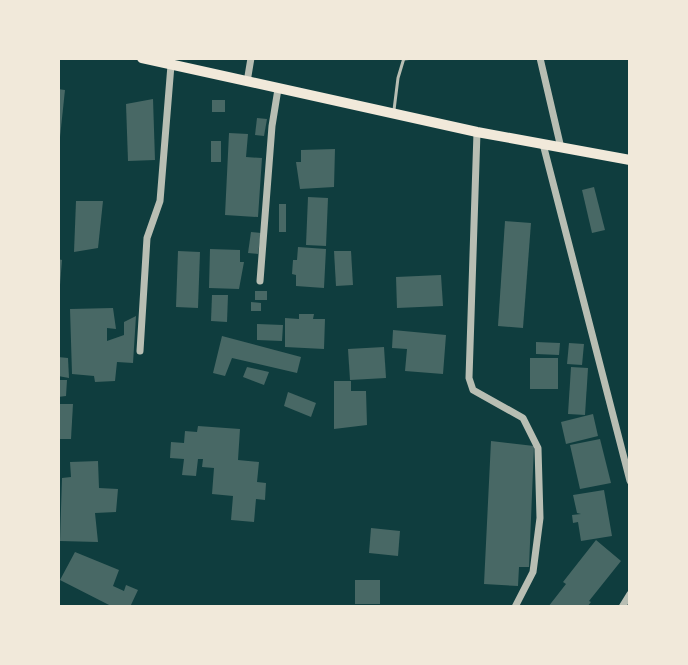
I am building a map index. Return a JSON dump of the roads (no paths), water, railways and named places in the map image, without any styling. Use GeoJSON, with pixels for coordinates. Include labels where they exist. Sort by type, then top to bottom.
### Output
{"type":"FeatureCollection","features":[{"type":"Feature","properties":{"kind":"main road"},"geometry":{"type":"LineString","coordinates":[[142,58],[477,132],[630,160]]}},
{"type":"Feature","properties":{"kind":"street"},"geometry":{"type":"LineString","coordinates":[[247,82],[251,58]]}},
{"type":"Feature","properties":{"kind":"street"},"geometry":{"type":"LineString","coordinates":[[540,58],[561,148]]}},
{"type":"Feature","properties":{"kind":"street"},"geometry":{"type":"LineString","coordinates":[[140,351],[147,238],[160,201],[171,65]]}},
{"type":"Feature","properties":{"kind":"street"},"geometry":{"type":"LineString","coordinates":[[260,281],[272,126],[278,89]]}},
{"type":"Feature","properties":{"kind":"street"},"geometry":{"type":"LineString","coordinates":[[477,132],[469,378],[473,390],[523,418],[538,448],[540,518],[533,572],[515,607]]}},
{"type":"Feature","properties":{"kind":"street"},"geometry":{"type":"LineString","coordinates":[[543,144],[630,481]]}},
{"type":"Feature","properties":{"kind":"street"},"geometry":{"type":"LineString","coordinates":[[622,607],[630,594]]}},
{"type":"Feature","properties":{"kind":"lane"},"geometry":{"type":"LineString","coordinates":[[393,114],[404,58],[414,58]]}}]}
